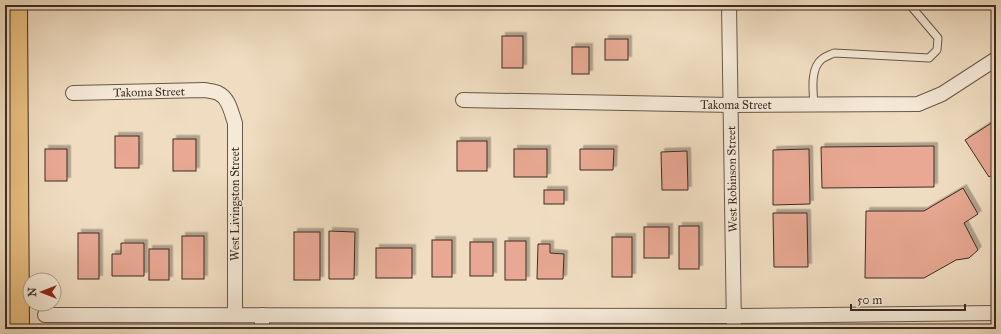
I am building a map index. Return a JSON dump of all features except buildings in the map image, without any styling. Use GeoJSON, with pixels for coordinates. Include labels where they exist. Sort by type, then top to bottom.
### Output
{"type":"FeatureCollection","features":[{"type":"Feature","properties":{"kind":"highway"},"geometry":{"type":"LineString","coordinates":[[16,5],[18,329]]}},
{"type":"Feature","properties":{"kind":"street","name":"West Robinson Street"},"geometry":{"type":"LineString","coordinates":[[729,5],[734,323]]}},
{"type":"Feature","properties":{"kind":"street","name":"Takoma Street"},"geometry":{"type":"LineString","coordinates":[[463,100],[731,105],[918,104],[942,94],[996,59]]}},
{"type":"Feature","properties":{"kind":"street","name":"Takoma Street"},"geometry":{"type":"LineString","coordinates":[[73,93],[205,90],[217,92],[223,96]]}},
{"type":"Feature","properties":{"kind":"street","name":"West Livingston Street"},"geometry":{"type":"LineString","coordinates":[[223,96],[228,101],[235,123],[235,315]]}},
{"type":"Feature","properties":{"kind":"street"},"geometry":{"type":"LineString","coordinates":[[45,316],[235,315],[262,322],[734,323],[996,312]]}},
{"type":"Feature","properties":{"kind":"lane"},"geometry":{"type":"LineString","coordinates":[[814,104],[813,81],[816,69],[821,60],[834,53],[929,58],[937,50],[938,38],[910,5]]}}]}
